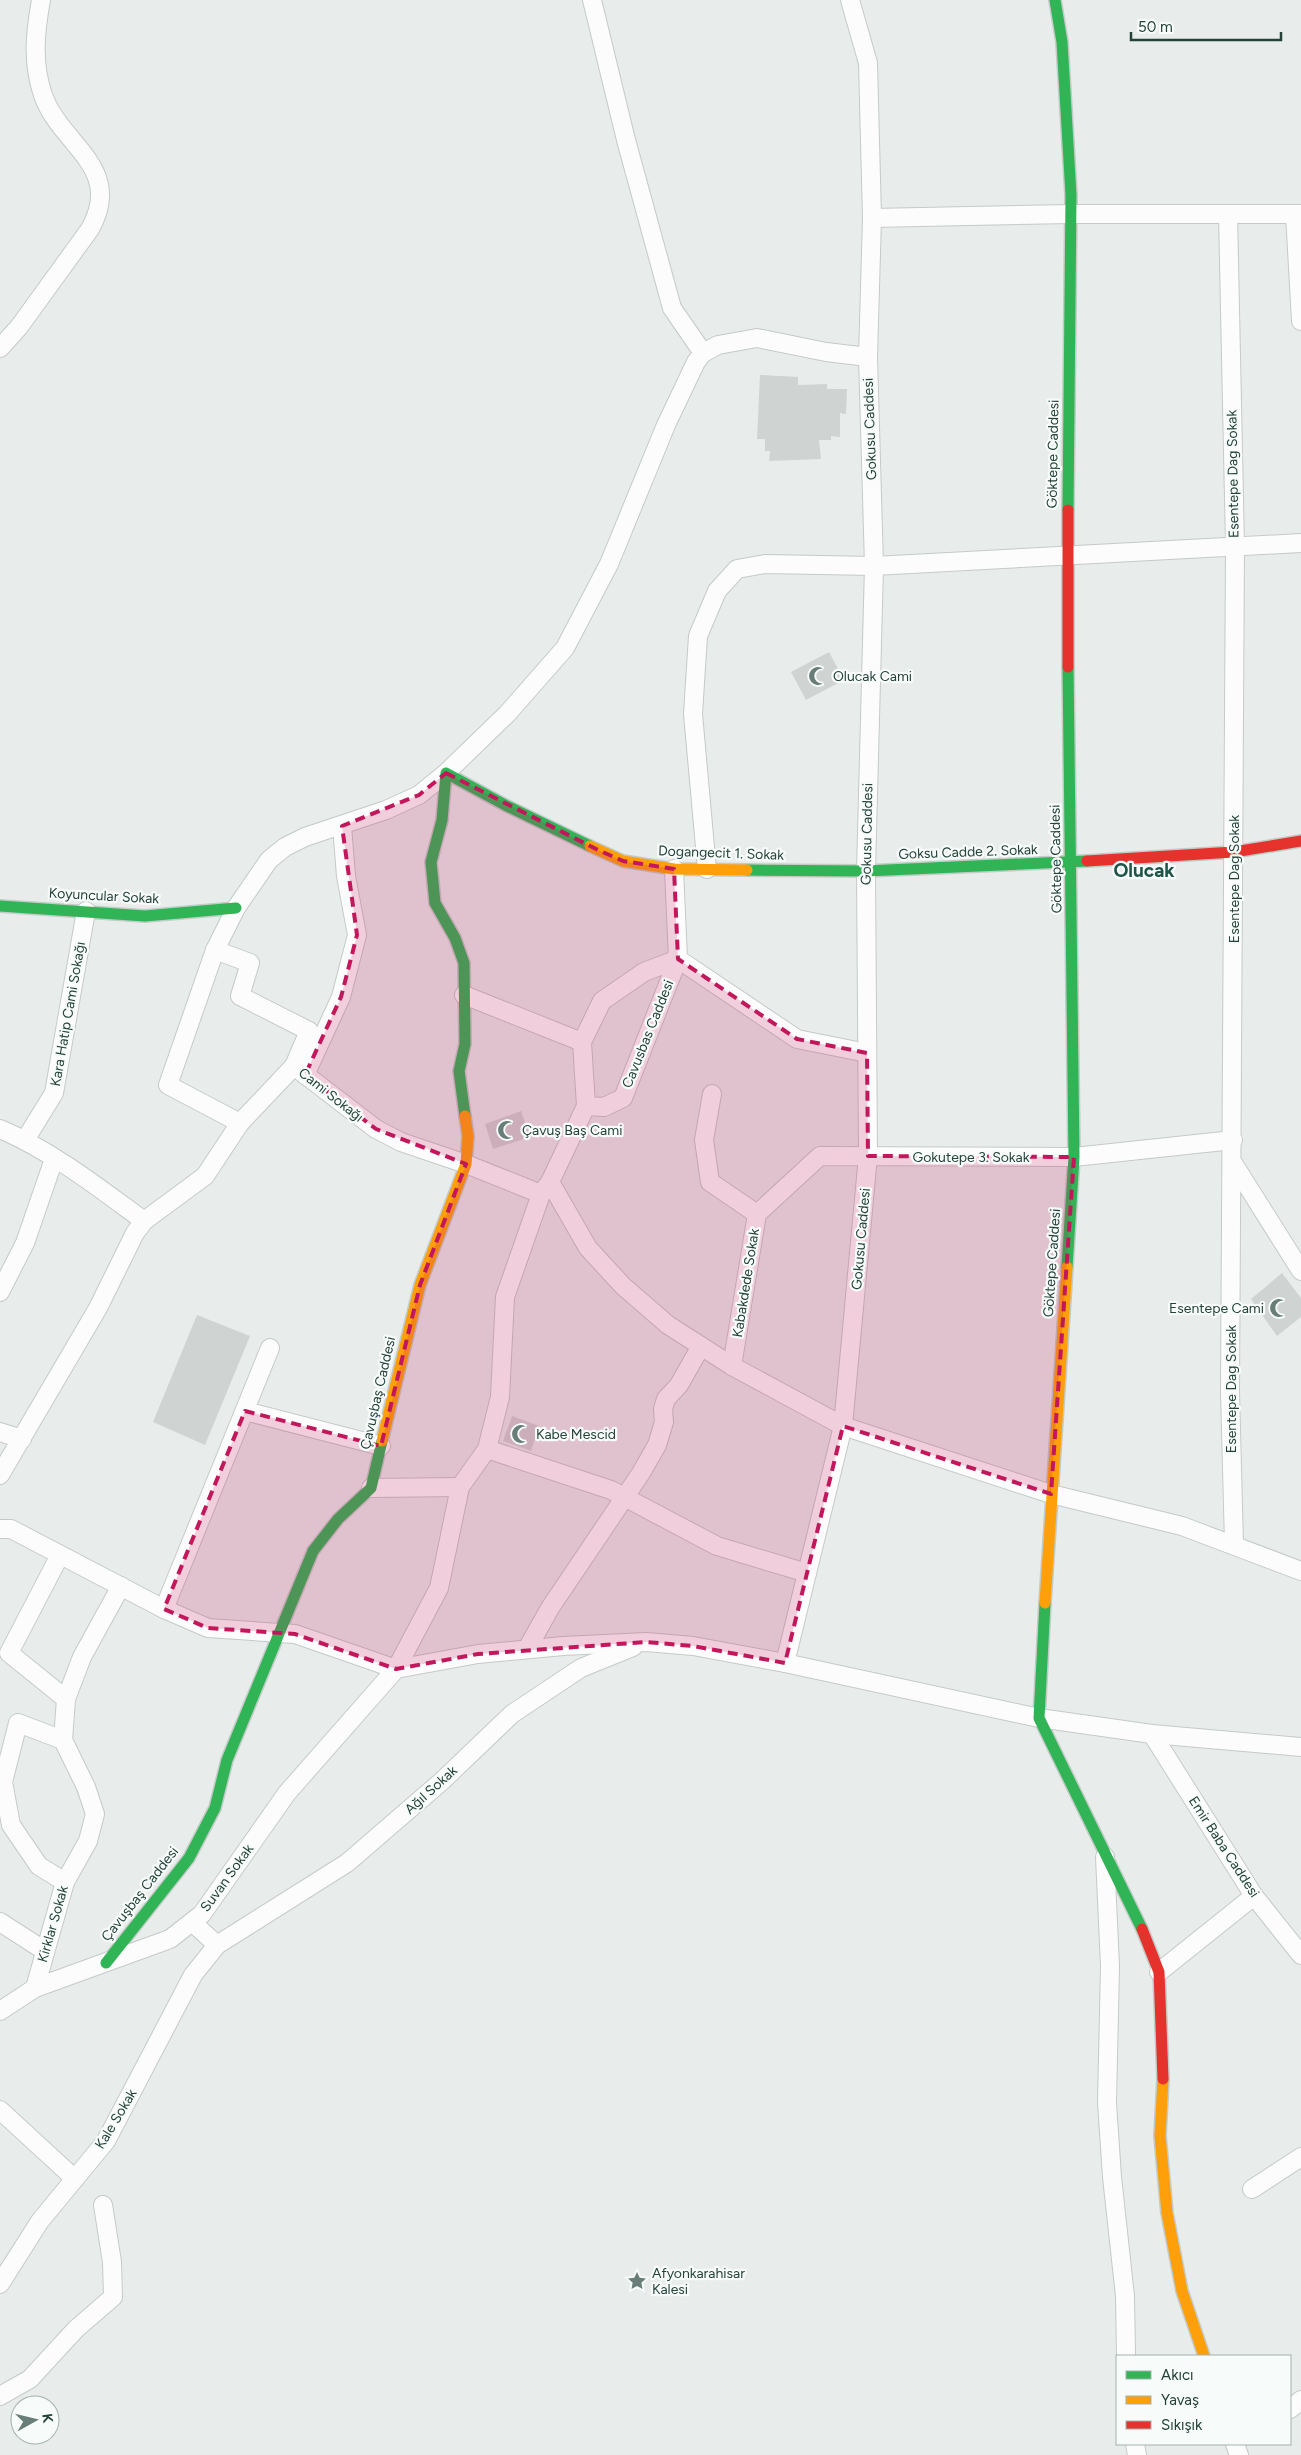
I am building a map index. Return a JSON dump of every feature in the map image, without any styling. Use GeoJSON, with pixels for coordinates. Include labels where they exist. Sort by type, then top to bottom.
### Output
{"type":"FeatureCollection","features":[{"type":"Feature","properties":{"kind":"street"},"geometry":{"type":"LineString","coordinates":[[0,348],[19,327],[90,229],[100,201],[98,178],[92,164],[50,111],[43,95],[34,45],[41,0]]}},
{"type":"Feature","properties":{"kind":"street"},"geometry":{"type":"LineString","coordinates":[[592,0],[628,149],[672,308],[703,353]]}},
{"type":"Feature","properties":{"kind":"street","name":"Gokusu Caddesi"},"geometry":{"type":"LineString","coordinates":[[785,1663],[843,1426],[868,1156],[866,871],[874,566],[868,357],[872,218],[868,63],[850,0]]}},
{"type":"Feature","properties":{"kind":"street","name":"Göktepe Caddesi"},"geometry":{"type":"LineString","coordinates":[[1039,1718],[1051,1494],[1074,1157],[1067,556],[1071,214],[1062,42],[1055,0]]}},
{"type":"Feature","properties":{"kind":"street"},"geometry":{"type":"LineString","coordinates":[[872,218],[1071,214],[1298,214],[1301,321]]}},
{"type":"Feature","properties":{"kind":"street","name":"Esentepe Dag Sokak"},"geometry":{"type":"LineString","coordinates":[[1228,214],[1235,546],[1233,1163],[1230,1391],[1234,1545]]}},
{"type":"Feature","properties":{"kind":"street"},"geometry":{"type":"LineString","coordinates":[[240,1123],[168,1085],[215,950],[236,908],[269,860],[285,847],[305,838],[386,810],[419,795],[446,773],[507,714],[565,648],[609,564],[666,425],[696,362],[703,353],[718,345],[758,338],[826,352],[868,357]]}},
{"type":"Feature","properties":{"kind":"street"},"geometry":{"type":"LineString","coordinates":[[707,869],[693,714],[698,636],[716,591],[737,569],[765,564],[874,566],[1301,544]]}},
{"type":"Feature","properties":{"kind":"street","name":"Dogangecit 1. Sokak"},"geometry":{"type":"LineString","coordinates":[[446,773],[507,806],[623,861],[674,869],[866,871]]}},
{"type":"Feature","properties":{"kind":"street","name":"Çavuşbaş Caddesi"},"geometry":{"type":"LineString","coordinates":[[106,1963],[189,1858],[215,1808],[227,1760],[313,1551],[338,1519],[371,1488],[420,1285],[466,1164],[468,1136],[459,1071],[465,1044],[464,963],[455,938],[435,903],[431,862],[442,820],[446,773]]}},
{"type":"Feature","properties":{"kind":"street"},"geometry":{"type":"LineString","coordinates":[[0,1475],[98,1308],[135,1233],[144,1222],[205,1176],[240,1123],[300,1070],[340,997],[357,935],[346,876],[342,826]]}},
{"type":"Feature","properties":{"kind":"street","name":"Goksu Cadde 2. Sokak"},"geometry":{"type":"LineString","coordinates":[[866,871],[1072,862],[1234,852],[1301,841]]}},
{"type":"Feature","properties":{"kind":"street","name":"Cavusbas Caddesi"},"geometry":{"type":"LineString","coordinates":[[586,1106],[604,1107],[623,1098],[678,959],[674,869]]}},
{"type":"Feature","properties":{"kind":"street","name":"Koyuncular Sokak"},"geometry":{"type":"LineString","coordinates":[[0,906],[145,916],[236,908]]}},
{"type":"Feature","properties":{"kind":"street","name":"Kara Hatip Cami Sokağı"},"geometry":{"type":"LineString","coordinates":[[25,1140],[54,1093],[86,911]]}},
{"type":"Feature","properties":{"kind":"street","name":"Cami Sokağı"},"geometry":{"type":"LineString","coordinates":[[215,950],[250,964],[240,996],[309,1031],[300,1070],[376,1129],[402,1142],[546,1188]]}},
{"type":"Feature","properties":{"kind":"street"},"geometry":{"type":"LineString","coordinates":[[396,1670],[439,1588],[460,1487],[487,1448],[500,1397],[504,1297],[546,1188],[586,1106],[582,1042],[602,1000],[644,972],[678,959],[797,1039],[867,1053]]}},
{"type":"Feature","properties":{"kind":"street"},"geometry":{"type":"LineString","coordinates":[[464,996],[582,1042]]}},
{"type":"Feature","properties":{"kind":"street"},"geometry":{"type":"LineString","coordinates":[[712,1094],[704,1140],[710,1182],[757,1214]]}},
{"type":"Feature","properties":{"kind":"street"},"geometry":{"type":"LineString","coordinates":[[0,1129],[25,1140],[144,1222]]}},
{"type":"Feature","properties":{"kind":"street","name":"Gokutepe 3. Sokak"},"geometry":{"type":"LineString","coordinates":[[868,1156],[1074,1157],[1233,1140]]}},
{"type":"Feature","properties":{"kind":"street","name":"Kabakdede Sokak"},"geometry":{"type":"LineString","coordinates":[[732,1366],[757,1214],[820,1156],[868,1156]]}},
{"type":"Feature","properties":{"kind":"street"},"geometry":{"type":"LineString","coordinates":[[0,1292],[25,1243],[54,1159]]}},
{"type":"Feature","properties":{"kind":"street"},"geometry":{"type":"LineString","coordinates":[[1233,1163],[1301,1272]]}},
{"type":"Feature","properties":{"kind":"street"},"geometry":{"type":"LineString","coordinates":[[546,1188],[588,1248],[623,1286],[668,1325],[732,1366],[843,1426],[1051,1494],[1182,1526],[1301,1571]]}},
{"type":"Feature","properties":{"kind":"street"},"geometry":{"type":"LineString","coordinates":[[526,1649],[555,1601],[626,1497],[657,1445],[664,1422],[663,1409],[666,1400],[680,1386],[702,1346]]}},
{"type":"Feature","properties":{"kind":"street"},"geometry":{"type":"LineString","coordinates":[[164,1609],[270,1348]]}},
{"type":"Feature","properties":{"kind":"street"},"geometry":{"type":"LineString","coordinates":[[245,1411],[381,1446]]}},
{"type":"Feature","properties":{"kind":"street"},"geometry":{"type":"LineString","coordinates":[[0,1432],[22,1439]]}},
{"type":"Feature","properties":{"kind":"street"},"geometry":{"type":"LineString","coordinates":[[487,1448],[626,1497],[717,1546],[807,1573]]}},
{"type":"Feature","properties":{"kind":"street"},"geometry":{"type":"LineString","coordinates":[[371,1488],[460,1487]]}},
{"type":"Feature","properties":{"kind":"street"},"geometry":{"type":"LineString","coordinates":[[0,1529],[11,1529],[164,1609],[208,1628],[295,1634],[396,1670],[478,1654],[526,1649],[646,1642],[693,1646],[785,1663],[1039,1718],[1152,1734],[1301,1747]]}},
{"type":"Feature","properties":{"kind":"street"},"geometry":{"type":"LineString","coordinates":[[60,1555],[9,1653],[66,1699]]}},
{"type":"Feature","properties":{"kind":"street"},"geometry":{"type":"LineString","coordinates":[[65,1882],[39,1866],[11,1825],[3,1782],[18,1724],[63,1740],[66,1699],[82,1657],[120,1586]]}},
{"type":"Feature","properties":{"kind":"street","name":"Ağıl Sokak"},"geometry":{"type":"LineString","coordinates":[[217,1945],[347,1863],[442,1781],[512,1714],[581,1668],[646,1642]]}},
{"type":"Feature","properties":{"kind":"street","name":"Suvan Sokak"},"geometry":{"type":"LineString","coordinates":[[0,2011],[35,1988],[170,1939],[202,1914],[287,1793],[396,1670]]}},
{"type":"Feature","properties":{"kind":"street"},"geometry":{"type":"LineString","coordinates":[[1039,1718],[1138,1918],[1159,1972],[1163,2086],[1160,2136],[1167,2213],[1182,2291],[1204,2355]]}},
{"type":"Feature","properties":{"kind":"street","name":"Emir Baba Caddesi"},"geometry":{"type":"LineString","coordinates":[[1152,1734],[1254,1896],[1301,1955]]}},
{"type":"Feature","properties":{"kind":"street","name":"Kirklar Sokak"},"geometry":{"type":"LineString","coordinates":[[35,1988],[65,1882],[88,1840],[95,1814],[86,1787],[63,1740]]}},
{"type":"Feature","properties":{"kind":"street"},"geometry":{"type":"LineString","coordinates":[[1105,1849],[1110,1966],[1107,2103],[1112,2177],[1125,2296],[1126,2355]]}},
{"type":"Feature","properties":{"kind":"street"},"geometry":{"type":"LineString","coordinates":[[1159,1972],[1254,1896]]}},
{"type":"Feature","properties":{"kind":"street"},"geometry":{"type":"LineString","coordinates":[[0,1922],[45,1951]]}},
{"type":"Feature","properties":{"kind":"street"},"geometry":{"type":"LineString","coordinates":[[192,1922],[217,1945]]}},
{"type":"Feature","properties":{"kind":"street","name":"Kale Sokak"},"geometry":{"type":"LineString","coordinates":[[0,2284],[40,2221],[106,2141],[193,1974],[217,1945]]}},
{"type":"Feature","properties":{"kind":"street"},"geometry":{"type":"LineString","coordinates":[[0,2110],[75,2178]]}},
{"type":"Feature","properties":{"kind":"street"},"geometry":{"type":"LineString","coordinates":[[1252,2189],[1301,2157]]}},
{"type":"Feature","properties":{"kind":"street"},"geometry":{"type":"LineString","coordinates":[[0,2396],[30,2379],[76,2329],[113,2297],[112,2262],[103,2205]]}},
{"type":"Feature","properties":{"kind":"street"},"geometry":{"type":"LineString","coordinates":[[1291,2408],[1301,2400]]}},
{"type":"Feature","properties":{"kind":"highlighted area"},"geometry":{"type":"Polygon","coordinates":[[[446,773],[623,861],[674,869],[678,959],[797,1039],[867,1053],[868,1156],[1074,1157],[1051,1494],[843,1426],[785,1663],[693,1646],[646,1642],[478,1654],[396,1669],[295,1634],[208,1628],[164,1609],[245,1411],[381,1446],[420,1285],[466,1164],[376,1129],[305,1075],[341,997],[357,935],[342,826],[419,795],[446,773]]]}},
{"type":"Feature","properties":{"kind":"building"},"geometry":{"type":"Polygon","coordinates":[[[760,375],[798,377],[798,385],[827,384],[827,389],[847,389],[846,414],[840,413],[840,437],[831,436],[831,440],[819,440],[821,459],[769,461],[770,451],[765,451],[765,439],[757,439],[760,375]]]}},
{"type":"Feature","properties":{"kind":"building","name":"Olucak Cami"},"geometry":{"type":"Polygon","coordinates":[[[829,652],[844,680],[806,700],[791,672],[829,652]]]}},
{"type":"Feature","properties":{"kind":"building","name":"Çavuş Baş Cami"},"geometry":{"type":"Polygon","coordinates":[[[521,1111],[530,1137],[493,1149],[485,1124],[521,1111]]]}},
{"type":"Feature","properties":{"kind":"building","name":"Esentepe Cami"},"geometry":{"type":"Polygon","coordinates":[[[1282,1273],[1301,1298],[1301,1317],[1277,1336],[1251,1299],[1282,1273]]]}},
{"type":"Feature","properties":{"kind":"building"},"geometry":{"type":"Polygon","coordinates":[[[197,1315],[250,1336],[205,1445],[153,1422],[197,1315]]]}},
{"type":"Feature","properties":{"kind":"building","name":"Kabe Mescid"},"geometry":{"type":"Polygon","coordinates":[[[512,1416],[539,1426],[531,1451],[503,1441],[512,1416]]]}},
{"type":"Feature","properties":{"kind":"traffic: fast"},"geometry":{"type":"LineString","coordinates":[[1055,0],[1062,42],[1071,195],[1068,510]]}},
{"type":"Feature","properties":{"kind":"traffic: fast"},"geometry":{"type":"LineString","coordinates":[[1067,1267],[1074,1157],[1068,667]]}},
{"type":"Feature","properties":{"kind":"traffic: fast"},"geometry":{"type":"LineString","coordinates":[[465,1116],[459,1071],[465,1044],[464,963],[455,938],[435,903],[431,862],[442,820],[446,773],[507,806],[590,846]]}},
{"type":"Feature","properties":{"kind":"traffic: fast"},"geometry":{"type":"LineString","coordinates":[[747,870],[866,871],[1087,861]]}},
{"type":"Feature","properties":{"kind":"traffic: fast"},"geometry":{"type":"LineString","coordinates":[[0,906],[145,916],[236,908]]}},
{"type":"Feature","properties":{"kind":"traffic: fast"},"geometry":{"type":"LineString","coordinates":[[106,1963],[189,1858],[215,1808],[227,1760],[313,1551],[338,1519],[371,1488],[382,1441]]}},
{"type":"Feature","properties":{"kind":"traffic: fast"},"geometry":{"type":"LineString","coordinates":[[1045,1603],[1039,1718],[1142,1929]]}},
{"type":"Feature","properties":{"kind":"traffic: slow"},"geometry":{"type":"LineString","coordinates":[[590,846],[623,861],[674,869],[747,870]]}},
{"type":"Feature","properties":{"kind":"traffic: slow"},"geometry":{"type":"LineString","coordinates":[[382,1441],[420,1285],[466,1164],[468,1136],[465,1116]]}},
{"type":"Feature","properties":{"kind":"traffic: slow"},"geometry":{"type":"LineString","coordinates":[[1045,1603],[1067,1267]]}},
{"type":"Feature","properties":{"kind":"traffic: slow"},"geometry":{"type":"LineString","coordinates":[[1163,2079],[1160,2136],[1167,2213],[1182,2291],[1204,2355]]}},
{"type":"Feature","properties":{"kind":"traffic: jam"},"geometry":{"type":"LineString","coordinates":[[1068,510],[1068,667]]}},
{"type":"Feature","properties":{"kind":"traffic: jam"},"geometry":{"type":"LineString","coordinates":[[1087,861],[1234,852],[1301,841]]}},
{"type":"Feature","properties":{"kind":"traffic: jam"},"geometry":{"type":"LineString","coordinates":[[1142,1929],[1159,1972],[1163,2079]]}},
{"type":"Feature","properties":{"kind":"place","name":"Olucak Cami"},"geometry":{"type":"Point","coordinates":[818,676]}},
{"type":"Feature","properties":{"kind":"place","name":"Çavuş Baş Cami"},"geometry":{"type":"Point","coordinates":[507,1130]}},
{"type":"Feature","properties":{"kind":"place","name":"Esentepe Cami"},"geometry":{"type":"Point","coordinates":[1279,1308]}},
{"type":"Feature","properties":{"kind":"place","name":"Kabe Mescid"},"geometry":{"type":"Point","coordinates":[521,1434]}},
{"type":"Feature","properties":{"kind":"place","name":"Afyonkarahisar Kalesi"},"geometry":{"type":"Point","coordinates":[637,2281]}},
{"type":"Feature","properties":{"kind":"district","name":"Olucak"},"geometry":{"type":"Point","coordinates":[1144,870]}}]}
